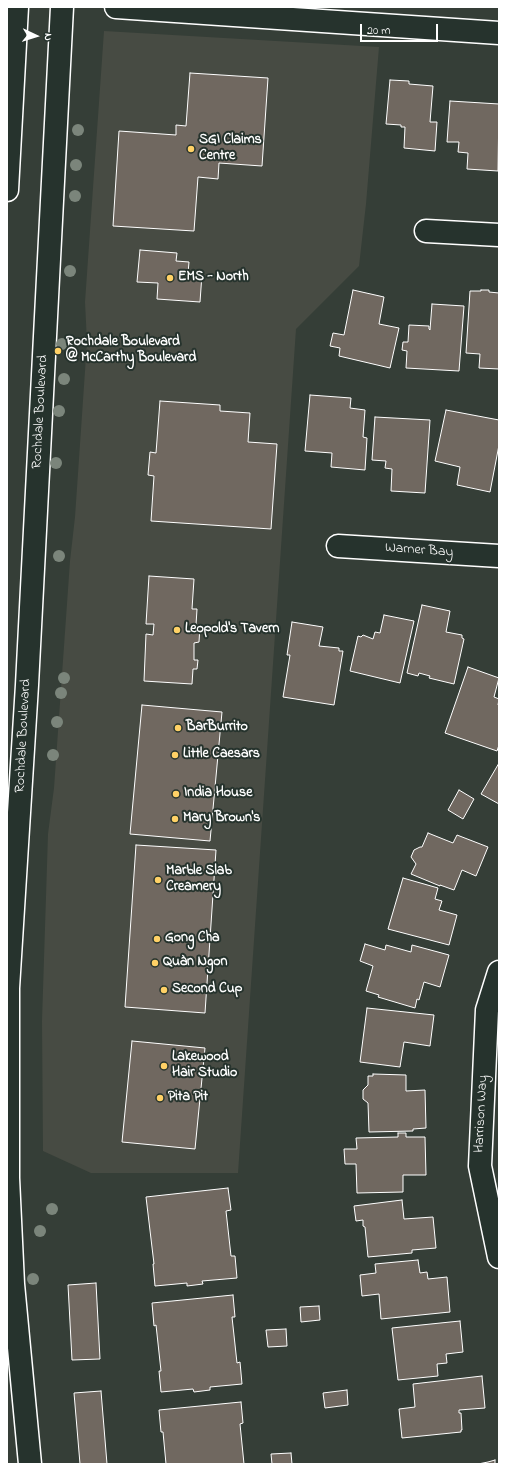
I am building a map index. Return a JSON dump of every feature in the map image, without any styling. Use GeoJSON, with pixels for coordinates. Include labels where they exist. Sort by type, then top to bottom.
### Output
{"type":"FeatureCollection","features":[{"type":"Feature","properties":{"kind":"main road"},"geometry":{"type":"LineString","coordinates":[[7,190],[17,7]]}},
{"type":"Feature","properties":{"kind":"main road","name":"Rochdale Boulevard"},"geometry":{"type":"LineString","coordinates":[[30,1464],[13,1284],[8,1186],[8,988],[27,693],[62,7]]}},
{"type":"Feature","properties":{"kind":"main road"},"geometry":{"type":"LineString","coordinates":[[116,7],[499,32]]}},
{"type":"Feature","properties":{"kind":"main road"},"geometry":{"type":"LineString","coordinates":[[426,231],[499,235]]}},
{"type":"Feature","properties":{"kind":"main road","name":"Warner Bay"},"geometry":{"type":"LineString","coordinates":[[338,546],[499,556]]}},
{"type":"Feature","properties":{"kind":"main road","name":"Harrison Way"},"geometry":{"type":"LineString","coordinates":[[499,972],[486,1010],[480,1166],[499,1257]]}},
{"type":"Feature","properties":{"kind":"shaded area"},"geometry":{"type":"Polygon","coordinates":[[[104,31],[379,47],[366,204],[359,266],[296,329],[238,1173],[91,1173],[43,1151],[42,1021],[48,834],[54,788],[70,561],[75,517],[87,342],[85,302],[104,31]]]}},
{"type":"Feature","properties":{"kind":"building","name":"SGI Claims Centre"},"geometry":{"type":"Polygon","coordinates":[[[190,73],[268,78],[262,166],[219,163],[218,179],[198,177],[194,231],[113,226],[119,131],[176,135],[176,125],[186,126],[190,73]]]}},
{"type":"Feature","properties":{"kind":"building"},"geometry":{"type":"Polygon","coordinates":[[[390,80],[409,81],[409,84],[433,86],[430,122],[437,122],[435,151],[404,148],[405,127],[401,127],[401,125],[386,124],[390,80]]]}},
{"type":"Feature","properties":{"kind":"building"},"geometry":{"type":"Polygon","coordinates":[[[450,101],[499,104],[498,171],[467,169],[468,153],[458,152],[459,142],[447,142],[450,101]]]}},
{"type":"Feature","properties":{"kind":"building","name":"EMS - North"},"geometry":{"type":"Polygon","coordinates":[[[140,250],[177,253],[176,261],[189,262],[188,273],[202,274],[200,302],[157,299],[158,283],[137,282],[140,250]]]}},
{"type":"Feature","properties":{"kind":"building"},"geometry":{"type":"Polygon","coordinates":[[[353,290],[384,297],[379,324],[399,328],[390,368],[339,356],[340,348],[330,346],[333,333],[344,335],[353,290]]]}},
{"type":"Feature","properties":{"kind":"building"},"geometry":{"type":"Polygon","coordinates":[[[489,290],[489,292],[499,293],[499,369],[479,368],[480,354],[466,353],[470,291],[489,290]]]}},
{"type":"Feature","properties":{"kind":"building"},"geometry":{"type":"Polygon","coordinates":[[[432,304],[464,306],[459,371],[406,368],[407,351],[402,350],[403,342],[408,342],[409,325],[429,326],[430,330],[432,304]]]}},
{"type":"Feature","properties":{"kind":"building"},"geometry":{"type":"Polygon","coordinates":[[[310,395],[351,398],[350,408],[365,410],[363,437],[367,438],[365,470],[331,467],[332,453],[305,451],[310,395]]]}},
{"type":"Feature","properties":{"kind":"building"},"geometry":{"type":"Polygon","coordinates":[[[160,401],[220,405],[220,411],[250,413],[248,442],[277,444],[271,529],[151,521],[154,476],[148,475],[150,452],[156,453],[160,401]]]}},
{"type":"Feature","properties":{"kind":"building"},"geometry":{"type":"Polygon","coordinates":[[[446,410],[499,420],[499,445],[490,492],[457,485],[460,467],[435,461],[446,410]]]}},
{"type":"Feature","properties":{"kind":"building"},"geometry":{"type":"Polygon","coordinates":[[[375,417],[430,420],[425,493],[391,491],[392,469],[385,468],[386,461],[372,460],[375,417]]]}},
{"type":"Feature","properties":{"kind":"building","name":"Leopold's Tavern"},"geometry":{"type":"Polygon","coordinates":[[[149,576],[194,579],[192,609],[197,609],[196,625],[200,626],[199,642],[194,643],[194,660],[198,660],[197,669],[193,669],[192,684],[144,681],[146,634],[153,635],[154,624],[146,624],[149,576]]]}},
{"type":"Feature","properties":{"kind":"building"},"geometry":{"type":"Polygon","coordinates":[[[422,605],[450,611],[446,632],[462,635],[462,638],[464,639],[454,684],[429,678],[430,676],[419,673],[418,676],[407,673],[422,605]]]}},
{"type":"Feature","properties":{"kind":"building"},"geometry":{"type":"Polygon","coordinates":[[[384,615],[414,621],[400,683],[350,671],[358,636],[361,637],[363,635],[373,639],[375,632],[380,633],[384,615]]]}},
{"type":"Feature","properties":{"kind":"building"},"geometry":{"type":"Polygon","coordinates":[[[292,622],[323,627],[319,646],[339,648],[339,651],[343,651],[334,705],[283,697],[290,655],[287,655],[292,622]]]}},
{"type":"Feature","properties":{"kind":"building"},"geometry":{"type":"Polygon","coordinates":[[[468,667],[499,678],[494,697],[499,699],[499,745],[497,751],[445,733],[468,667]]]}},
{"type":"Feature","properties":{"kind":"building"},"geometry":{"type":"Polygon","coordinates":[[[142,705],[222,712],[210,841],[130,834],[142,705]]]}},
{"type":"Feature","properties":{"kind":"building"},"geometry":{"type":"Polygon","coordinates":[[[499,763],[499,804],[481,794],[499,763]]]}},
{"type":"Feature","properties":{"kind":"building"},"geometry":{"type":"Polygon","coordinates":[[[459,790],[474,799],[463,819],[448,810],[459,790]]]}},
{"type":"Feature","properties":{"kind":"building"},"geometry":{"type":"Polygon","coordinates":[[[428,833],[453,843],[457,835],[488,847],[476,876],[462,870],[454,890],[411,874],[416,864],[411,857],[414,850],[422,847],[428,833]]]}},
{"type":"Feature","properties":{"kind":"building"},"geometry":{"type":"Polygon","coordinates":[[[136,845],[216,850],[205,1013],[125,1007],[136,845]]]}},
{"type":"Feature","properties":{"kind":"building"},"geometry":{"type":"Polygon","coordinates":[[[403,878],[438,888],[435,899],[442,901],[439,910],[457,915],[449,945],[388,929],[403,878]]]}},
{"type":"Feature","properties":{"kind":"building"},"geometry":{"type":"Polygon","coordinates":[[[365,944],[385,950],[386,945],[411,952],[412,945],[449,955],[440,987],[424,982],[415,1008],[378,997],[379,995],[366,991],[373,966],[360,961],[365,944]]]}},
{"type":"Feature","properties":{"kind":"building"},"geometry":{"type":"Polygon","coordinates":[[[367,1008],[434,1015],[430,1046],[404,1042],[400,1067],[360,1062],[367,1008]]]}},
{"type":"Feature","properties":{"kind":"building"},"geometry":{"type":"Polygon","coordinates":[[[132,1041],[205,1048],[195,1149],[122,1142],[132,1041]]]}},
{"type":"Feature","properties":{"kind":"building"},"geometry":{"type":"Polygon","coordinates":[[[373,1074],[406,1075],[406,1091],[425,1090],[426,1128],[413,1129],[413,1131],[369,1132],[368,1103],[363,1099],[363,1090],[368,1085],[368,1076],[373,1076],[373,1074]]]}},
{"type":"Feature","properties":{"kind":"building"},"geometry":{"type":"Polygon","coordinates":[[[398,1133],[406,1133],[406,1137],[425,1137],[426,1175],[403,1175],[403,1192],[357,1193],[356,1164],[345,1164],[344,1149],[357,1149],[356,1138],[398,1137],[398,1133]]]}},
{"type":"Feature","properties":{"kind":"building"},"geometry":{"type":"Polygon","coordinates":[[[228,1188],[231,1210],[226,1211],[231,1256],[235,1256],[237,1278],[202,1281],[203,1284],[187,1286],[187,1283],[155,1286],[154,1264],[146,1197],[228,1188]]]}},
{"type":"Feature","properties":{"kind":"building"},"geometry":{"type":"Polygon","coordinates":[[[402,1200],[404,1219],[433,1217],[436,1248],[412,1250],[412,1253],[368,1257],[365,1227],[363,1226],[363,1220],[356,1221],[354,1206],[402,1200]]]}},
{"type":"Feature","properties":{"kind":"building"},"geometry":{"type":"Polygon","coordinates":[[[418,1260],[420,1273],[427,1272],[428,1279],[447,1277],[450,1312],[381,1319],[379,1294],[362,1296],[360,1275],[376,1273],[375,1264],[418,1260]]]}},
{"type":"Feature","properties":{"kind":"building"},"geometry":{"type":"Polygon","coordinates":[[[96,1283],[100,1359],[72,1360],[68,1285],[96,1283]]]}},
{"type":"Feature","properties":{"kind":"building"},"geometry":{"type":"Polygon","coordinates":[[[233,1295],[235,1317],[232,1317],[237,1363],[240,1362],[242,1384],[210,1387],[210,1390],[194,1392],[193,1389],[161,1392],[159,1371],[161,1371],[152,1303],[233,1295]]]}},
{"type":"Feature","properties":{"kind":"building"},"geometry":{"type":"Polygon","coordinates":[[[319,1306],[320,1320],[301,1322],[300,1307],[319,1306]]]}},
{"type":"Feature","properties":{"kind":"building"},"geometry":{"type":"Polygon","coordinates":[[[460,1321],[463,1352],[446,1354],[447,1363],[437,1364],[438,1376],[398,1380],[392,1328],[460,1321]]]}},
{"type":"Feature","properties":{"kind":"building"},"geometry":{"type":"Polygon","coordinates":[[[286,1329],[287,1346],[268,1347],[266,1330],[286,1329]]]}},
{"type":"Feature","properties":{"kind":"building"},"geometry":{"type":"Polygon","coordinates":[[[482,1376],[485,1408],[459,1410],[459,1413],[461,1413],[461,1432],[402,1438],[399,1409],[415,1407],[413,1384],[482,1376]]]}},
{"type":"Feature","properties":{"kind":"building"},"geometry":{"type":"Polygon","coordinates":[[[347,1390],[348,1405],[325,1408],[323,1393],[347,1390]]]}},
{"type":"Feature","properties":{"kind":"building"},"geometry":{"type":"Polygon","coordinates":[[[101,1391],[107,1464],[80,1464],[74,1393],[101,1391]]]}},
{"type":"Feature","properties":{"kind":"building"},"geometry":{"type":"Polygon","coordinates":[[[241,1402],[243,1423],[240,1424],[244,1464],[166,1464],[159,1410],[241,1402]]]}},
{"type":"Feature","properties":{"kind":"building"},"geometry":{"type":"Polygon","coordinates":[[[291,1453],[292,1464],[272,1464],[271,1454],[291,1453]]]}},
{"type":"Feature","properties":{"kind":"building"},"geometry":{"type":"Polygon","coordinates":[[[495,1460],[495,1464],[478,1464],[488,1462],[495,1460]]]}},
{"type":"Feature","properties":{"kind":"place","name":"SGI Claims Centre"},"geometry":{"type":"Point","coordinates":[191,149]}},
{"type":"Feature","properties":{"kind":"place","name":"EMS - North"},"geometry":{"type":"Point","coordinates":[170,278]}},
{"type":"Feature","properties":{"kind":"place","name":"Rochdale Boulevard @ McCarthy Boulevard"},"geometry":{"type":"Point","coordinates":[58,351]}},
{"type":"Feature","properties":{"kind":"place","name":"Leopold's Tavern"},"geometry":{"type":"Point","coordinates":[177,630]}},
{"type":"Feature","properties":{"kind":"place","name":"BarBurrito"},"geometry":{"type":"Point","coordinates":[178,728]}},
{"type":"Feature","properties":{"kind":"place","name":"Little Caesars"},"geometry":{"type":"Point","coordinates":[175,755]}},
{"type":"Feature","properties":{"kind":"place","name":"India House"},"geometry":{"type":"Point","coordinates":[176,794]}},
{"type":"Feature","properties":{"kind":"place","name":"Mary Brown's"},"geometry":{"type":"Point","coordinates":[175,819]}},
{"type":"Feature","properties":{"kind":"place","name":"Marble Slab Creamery"},"geometry":{"type":"Point","coordinates":[158,880]}},
{"type":"Feature","properties":{"kind":"place","name":"Gong Cha"},"geometry":{"type":"Point","coordinates":[157,939]}},
{"type":"Feature","properties":{"kind":"place","name":"Quàn Ngon"},"geometry":{"type":"Point","coordinates":[155,963]}},
{"type":"Feature","properties":{"kind":"place","name":"Second Cup"},"geometry":{"type":"Point","coordinates":[164,990]}},
{"type":"Feature","properties":{"kind":"place","name":"Lakewood Hair Studio"},"geometry":{"type":"Point","coordinates":[164,1066]}},
{"type":"Feature","properties":{"kind":"place","name":"Pita Pit"},"geometry":{"type":"Point","coordinates":[160,1098]}}]}
